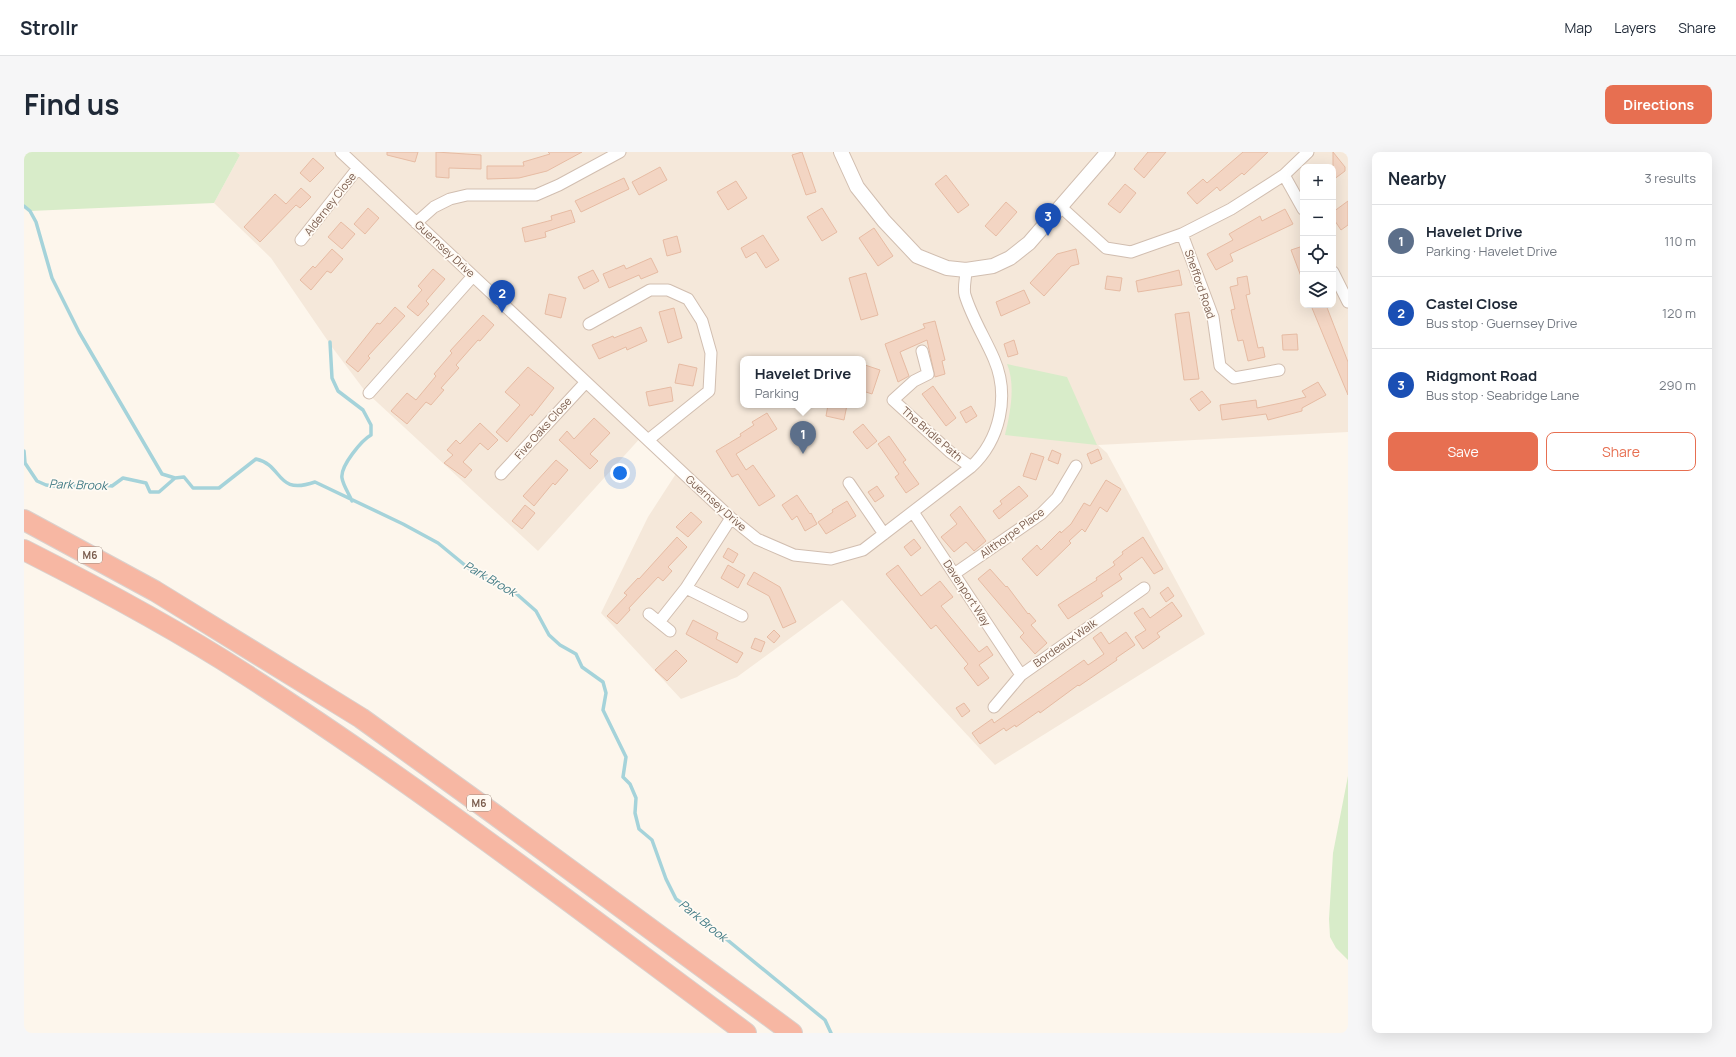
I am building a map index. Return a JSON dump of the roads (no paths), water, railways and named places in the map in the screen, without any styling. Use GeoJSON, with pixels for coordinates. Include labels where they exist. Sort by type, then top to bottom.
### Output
{"type":"FeatureCollection","features":[{"type":"Feature","properties":{"kind":"highway","name":"M6"},"geometry":{"type":"LineString","coordinates":[[24,520],[155,590],[360,718],[494,814],[792,1033]]}},
{"type":"Feature","properties":{"kind":"highway","name":"M6"},"geometry":{"type":"LineString","coordinates":[[24,550],[146,614],[244,673],[338,736],[477,834],[746,1033]]}},
{"type":"Feature","properties":{"kind":"street","name":"Guernsey Drive"},"geometry":{"type":"LineString","coordinates":[[340,152],[732,518],[757,539],[794,555],[830,559],[863,550],[972,467],[980,459],[997,430],[1001,413],[1001,381],[995,361],[976,323],[965,293],[966,270]]}},
{"type":"Feature","properties":{"kind":"street"},"geometry":{"type":"LineString","coordinates":[[416,223],[434,207],[467,195],[536,195],[559,185],[620,152]]}},
{"type":"Feature","properties":{"kind":"street"},"geometry":{"type":"LineString","coordinates":[[841,152],[857,186],[884,221],[917,256],[947,268],[966,270],[993,266],[1010,258],[1029,243],[1062,208],[1108,152]]}},
{"type":"Feature","properties":{"kind":"street"},"geometry":{"type":"LineString","coordinates":[[1062,208],[1106,248],[1131,252],[1182,234],[1231,209],[1284,175],[1308,152]]}},
{"type":"Feature","properties":{"kind":"street","name":"Alderney Close"},"geometry":{"type":"LineString","coordinates":[[301,240],[358,168]]}},
{"type":"Feature","properties":{"kind":"street"},"geometry":{"type":"LineString","coordinates":[[1284,175],[1300,204]]}},
{"type":"Feature","properties":{"kind":"street","name":"Shefford Road"},"geometry":{"type":"LineString","coordinates":[[1182,234],[1212,317],[1220,366],[1234,378],[1279,370]]}},
{"type":"Feature","properties":{"kind":"street"},"geometry":{"type":"LineString","coordinates":[[370,393],[473,276]]}},
{"type":"Feature","properties":{"kind":"street"},"geometry":{"type":"LineString","coordinates":[[1336,278],[1348,302]]}},
{"type":"Feature","properties":{"kind":"street"},"geometry":{"type":"LineString","coordinates":[[588,324],[650,290],[668,290],[688,298],[702,321],[711,353],[709,391],[648,440]]}},
{"type":"Feature","properties":{"kind":"street","name":"The Bridle Path"},"geometry":{"type":"LineString","coordinates":[[922,351],[928,374],[914,381],[893,400],[950,452],[972,467]]}},
{"type":"Feature","properties":{"kind":"street","name":"Five Oaks Close"},"geometry":{"type":"LineString","coordinates":[[501,474],[586,382]]}},
{"type":"Feature","properties":{"kind":"street","name":"Allthorpe Place"},"geometry":{"type":"LineString","coordinates":[[954,574],[1041,514],[1057,498],[1076,466]]}},
{"type":"Feature","properties":{"kind":"street"},"geometry":{"type":"LineString","coordinates":[[849,483],[884,534]]}},
{"type":"Feature","properties":{"kind":"street","name":"Davenport Way"},"geometry":{"type":"LineString","coordinates":[[913,512],[1021,675]]}},
{"type":"Feature","properties":{"kind":"street"},"geometry":{"type":"LineString","coordinates":[[659,622],[686,588],[732,518]]}},
{"type":"Feature","properties":{"kind":"street"},"geometry":{"type":"LineString","coordinates":[[686,588],[742,616]]}},
{"type":"Feature","properties":{"kind":"street","name":"Bordeaux Walk"},"geometry":{"type":"LineString","coordinates":[[994,707],[1021,675],[1144,588]]}},
{"type":"Feature","properties":{"kind":"street"},"geometry":{"type":"LineString","coordinates":[[650,614],[670,631]]}},
{"type":"Feature","properties":{"kind":"waterway"},"geometry":{"type":"LineString","coordinates":[[24,206],[30,211],[36,222],[52,278],[79,332],[162,474],[175,478]]}},
{"type":"Feature","properties":{"kind":"waterway"},"geometry":{"type":"LineString","coordinates":[[330,342],[332,378],[338,391],[363,410],[371,425],[371,435],[362,442],[352,454],[342,473],[344,484],[352,501]]}},
{"type":"Feature","properties":{"kind":"waterway","name":"Park Brook"},"geometry":{"type":"LineString","coordinates":[[24,451],[25,463],[37,481],[46,485],[62,487],[93,484],[112,486],[123,478],[146,483],[150,492],[159,492],[175,478],[184,477],[193,488],[219,488],[256,459],[265,462],[286,482],[293,485],[302,485],[315,482],[403,524],[438,543],[472,571],[501,587],[511,589],[536,611],[549,635],[560,645],[576,654],[582,667],[603,682],[606,693],[603,710],[626,757],[623,777],[630,784],[636,798],[635,813],[639,829],[652,840],[666,879],[676,899],[825,1020],[831,1033]]}},
{"type":"Feature","properties":{"kind":"place","name":"Ridgmont Road"},"geometry":{"type":"Point","coordinates":[1048,236]}},
{"type":"Feature","properties":{"kind":"place","name":"Castel Close"},"geometry":{"type":"Point","coordinates":[502,313]}},
{"type":"Feature","properties":{"kind":"place","name":"Havelet Drive"},"geometry":{"type":"Point","coordinates":[803,454]}}]}
